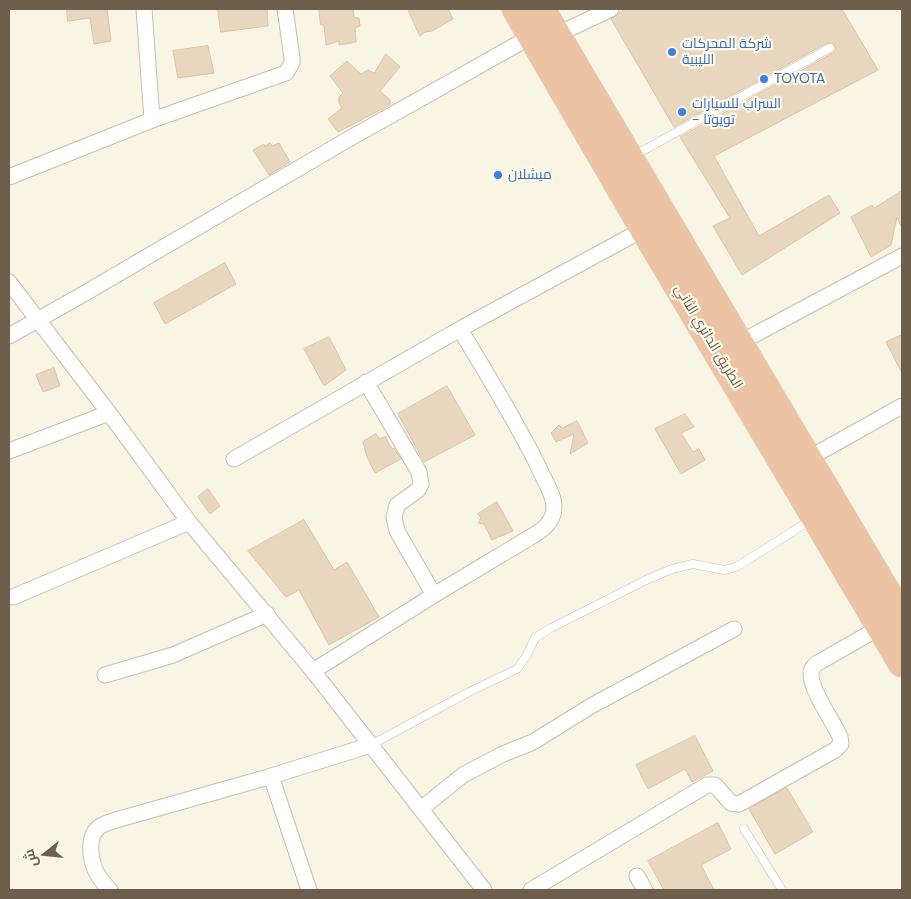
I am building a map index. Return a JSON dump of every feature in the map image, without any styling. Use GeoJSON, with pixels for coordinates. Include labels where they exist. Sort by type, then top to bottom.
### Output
{"type":"FeatureCollection","features":[{"type":"Feature","properties":{"kind":"highway","name":"الطريق الدائري الثاني"},"geometry":{"type":"LineString","coordinates":[[516,9],[544,35],[629,159],[809,458],[892,622],[902,663]]}},
{"type":"Feature","properties":{"kind":"highway","name":"الطريق الدائري الثاني"},"geometry":{"type":"LineString","coordinates":[[541,9],[544,35],[644,229],[815,518],[892,622]]}},
{"type":"Feature","properties":{"kind":"street"},"geometry":{"type":"LineString","coordinates":[[144,9],[152,120]]}},
{"type":"Feature","properties":{"kind":"street"},"geometry":{"type":"LineString","coordinates":[[9,177],[152,120],[286,73],[292,63],[292,58],[286,9]]}},
{"type":"Feature","properties":{"kind":"street"},"geometry":{"type":"LineString","coordinates":[[9,336],[347,140],[544,35],[590,13],[611,9]]}},
{"type":"Feature","properties":{"kind":"street"},"geometry":{"type":"LineString","coordinates":[[234,459],[460,329],[644,229]]}},
{"type":"Feature","properties":{"kind":"street"},"geometry":{"type":"LineString","coordinates":[[739,343],[902,256]]}},
{"type":"Feature","properties":{"kind":"street"},"geometry":{"type":"LineString","coordinates":[[9,282],[189,522],[313,671],[484,890]]}},
{"type":"Feature","properties":{"kind":"street"},"geometry":{"type":"LineString","coordinates":[[313,671],[434,595],[507,552],[542,530],[549,523],[554,506],[549,490],[520,432],[460,329]]}},
{"type":"Feature","properties":{"kind":"street"},"geometry":{"type":"LineString","coordinates":[[366,382],[418,472],[421,484],[418,490],[397,505],[394,517],[397,531],[434,595]]}},
{"type":"Feature","properties":{"kind":"street"},"geometry":{"type":"LineString","coordinates":[[809,458],[902,406]]}},
{"type":"Feature","properties":{"kind":"street"},"geometry":{"type":"LineString","coordinates":[[9,451],[109,413]]}},
{"type":"Feature","properties":{"kind":"street"},"geometry":{"type":"LineString","coordinates":[[13,598],[189,522]]}},
{"type":"Feature","properties":{"kind":"street"},"geometry":{"type":"LineString","coordinates":[[105,675],[173,654],[267,614]]}},
{"type":"Feature","properties":{"kind":"street"},"geometry":{"type":"LineString","coordinates":[[531,890],[704,786],[716,785],[731,803],[739,804],[835,750],[840,744],[840,737],[812,684],[811,671],[821,661],[892,622]]}},
{"type":"Feature","properties":{"kind":"street"},"geometry":{"type":"LineString","coordinates":[[420,809],[463,775],[503,754],[533,742],[591,706],[734,629]]}},
{"type":"Feature","properties":{"kind":"street"},"geometry":{"type":"LineString","coordinates":[[110,890],[94,868],[91,851],[92,840],[98,828],[116,820],[271,776],[371,745]]}},
{"type":"Feature","properties":{"kind":"street"},"geometry":{"type":"LineString","coordinates":[[271,776],[309,890]]}},
{"type":"Feature","properties":{"kind":"street"},"geometry":{"type":"LineString","coordinates":[[637,876],[645,890]]}},
{"type":"Feature","properties":{"kind":"lane"},"geometry":{"type":"LineString","coordinates":[[629,159],[830,48]]}},
{"type":"Feature","properties":{"kind":"lane"},"geometry":{"type":"LineString","coordinates":[[371,745],[467,693],[517,669],[527,655],[535,638],[551,628],[646,580],[672,569],[693,564],[724,570],[738,566],[815,518]]}},
{"type":"Feature","properties":{"kind":"lane"},"geometry":{"type":"LineString","coordinates":[[744,829],[782,890]]}},
{"type":"Feature","properties":{"kind":"building"},"geometry":{"type":"Polygon","coordinates":[[[67,9],[107,9],[111,41],[94,44],[90,18],[68,21],[67,9]]]}},
{"type":"Feature","properties":{"kind":"building"},"geometry":{"type":"Polygon","coordinates":[[[218,9],[267,9],[268,26],[221,32],[218,9]]]}},
{"type":"Feature","properties":{"kind":"building"},"geometry":{"type":"Polygon","coordinates":[[[319,9],[353,9],[354,17],[359,18],[360,26],[355,28],[356,42],[339,45],[339,41],[326,45],[324,25],[321,25],[319,9]]]}},
{"type":"Feature","properties":{"kind":"building"},"geometry":{"type":"Polygon","coordinates":[[[408,9],[448,9],[453,19],[420,36],[408,9]]]}},
{"type":"Feature","properties":{"kind":"building"},"geometry":{"type":"Polygon","coordinates":[[[625,9],[842,9],[878,70],[714,156],[759,236],[829,195],[840,213],[742,275],[713,226],[730,218],[680,137],[833,53],[836,49],[833,44],[827,43],[674,127],[611,19],[625,9]]]}},
{"type":"Feature","properties":{"kind":"building"},"geometry":{"type":"Polygon","coordinates":[[[208,46],[214,73],[178,78],[173,51],[208,46]]]}},
{"type":"Feature","properties":{"kind":"building"},"geometry":{"type":"Polygon","coordinates":[[[386,54],[400,67],[380,91],[390,100],[390,105],[338,132],[328,119],[342,108],[339,103],[339,97],[343,93],[330,76],[347,61],[361,74],[368,70],[374,73],[386,54]]]}},
{"type":"Feature","properties":{"kind":"building"},"geometry":{"type":"Polygon","coordinates":[[[270,143],[272,146],[279,143],[290,162],[269,175],[253,150],[270,143]]]}},
{"type":"Feature","properties":{"kind":"building"},"geometry":{"type":"Polygon","coordinates":[[[902,191],[902,228],[897,217],[891,245],[871,257],[851,217],[872,205],[874,208],[902,191]]]}},
{"type":"Feature","properties":{"kind":"building"},"geometry":{"type":"Polygon","coordinates":[[[225,263],[236,284],[165,324],[154,303],[225,263]]]}},
{"type":"Feature","properties":{"kind":"building"},"geometry":{"type":"Polygon","coordinates":[[[902,335],[902,373],[886,342],[902,335]]]}},
{"type":"Feature","properties":{"kind":"building"},"geometry":{"type":"Polygon","coordinates":[[[329,337],[346,370],[324,386],[304,349],[329,337]]]}},
{"type":"Feature","properties":{"kind":"building"},"geometry":{"type":"Polygon","coordinates":[[[54,368],[60,386],[43,392],[36,375],[54,368]]]}},
{"type":"Feature","properties":{"kind":"building"},"geometry":{"type":"Polygon","coordinates":[[[447,386],[475,435],[424,462],[398,414],[447,386]]]}},
{"type":"Feature","properties":{"kind":"building"},"geometry":{"type":"Polygon","coordinates":[[[685,414],[694,427],[681,433],[693,452],[699,449],[705,460],[681,474],[655,429],[685,414]]]}},
{"type":"Feature","properties":{"kind":"building"},"geometry":{"type":"Polygon","coordinates":[[[577,421],[588,443],[570,454],[574,434],[556,442],[551,433],[559,425],[562,428],[577,421]]]}},
{"type":"Feature","properties":{"kind":"building"},"geometry":{"type":"Polygon","coordinates":[[[376,434],[380,439],[385,436],[392,449],[394,448],[401,459],[375,473],[367,457],[363,442],[376,434]]]}},
{"type":"Feature","properties":{"kind":"building"},"geometry":{"type":"Polygon","coordinates":[[[208,489],[220,506],[210,514],[198,497],[208,489]]]}},
{"type":"Feature","properties":{"kind":"building"},"geometry":{"type":"Polygon","coordinates":[[[497,502],[513,531],[492,540],[484,524],[478,523],[481,518],[478,514],[497,502]]]}},
{"type":"Feature","properties":{"kind":"building"},"geometry":{"type":"Polygon","coordinates":[[[304,520],[334,570],[347,562],[379,617],[329,645],[299,590],[286,597],[248,551],[304,520]]]}},
{"type":"Feature","properties":{"kind":"building"},"geometry":{"type":"Polygon","coordinates":[[[695,736],[713,771],[692,782],[685,769],[648,789],[636,765],[695,736]]]}},
{"type":"Feature","properties":{"kind":"building"},"geometry":{"type":"Polygon","coordinates":[[[787,788],[813,832],[775,854],[749,809],[787,788]]]}},
{"type":"Feature","properties":{"kind":"building"},"geometry":{"type":"Polygon","coordinates":[[[718,823],[731,849],[701,865],[714,890],[664,890],[648,861],[718,823]]]}},
{"type":"Feature","properties":{"kind":"place","name":"شركة المحركات الليبية"},"geometry":{"type":"Point","coordinates":[672,52]}},
{"type":"Feature","properties":{"kind":"place","name":"TOYOTA"},"geometry":{"type":"Point","coordinates":[764,79]}},
{"type":"Feature","properties":{"kind":"place","name":"السراب للسيارات - تويوتا"},"geometry":{"type":"Point","coordinates":[682,112]}},
{"type":"Feature","properties":{"kind":"place","name":"ميشلان"},"geometry":{"type":"Point","coordinates":[498,175]}}]}
